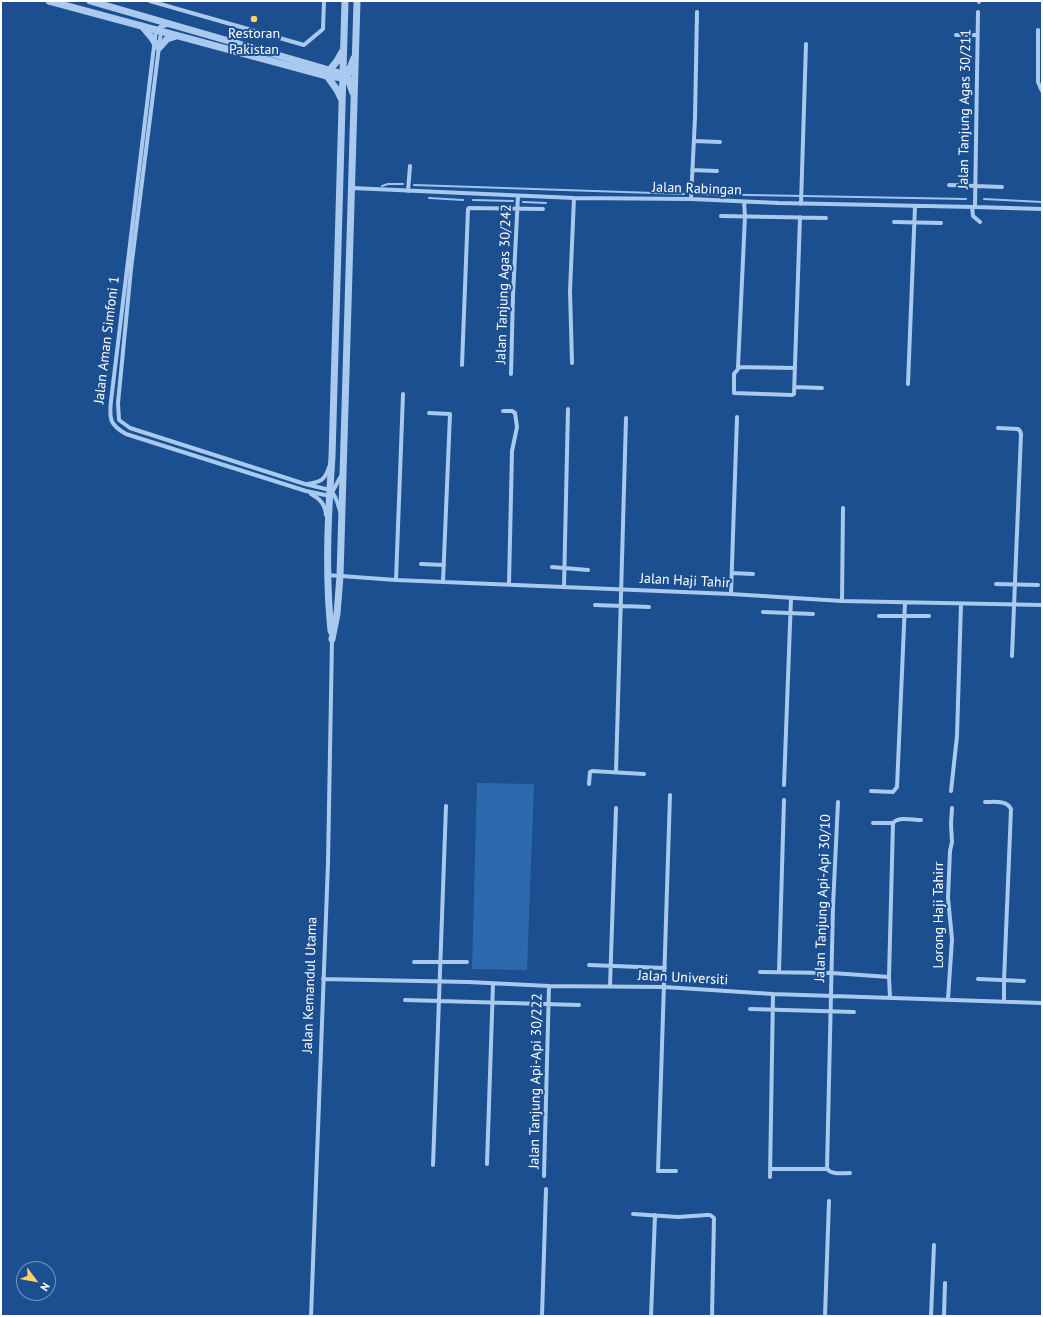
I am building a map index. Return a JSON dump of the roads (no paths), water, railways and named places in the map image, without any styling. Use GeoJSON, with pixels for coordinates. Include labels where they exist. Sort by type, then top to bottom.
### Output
{"type":"FeatureCollection","features":[{"type":"Feature","properties":{"kind":"street"},"geometry":{"type":"LineString","coordinates":[[49,1],[159,29],[178,36],[328,74],[345,76]]}},
{"type":"Feature","properties":{"kind":"street"},"geometry":{"type":"LineString","coordinates":[[90,1],[170,24],[328,74],[343,102]]}},
{"type":"Feature","properties":{"kind":"street"},"geometry":{"type":"LineString","coordinates":[[150,1],[304,45],[323,29],[324,1]]}},
{"type":"Feature","properties":{"kind":"street"},"geometry":{"type":"LineString","coordinates":[[327,525],[331,493],[345,76],[345,1]]}},
{"type":"Feature","properties":{"kind":"street"},"geometry":{"type":"LineString","coordinates":[[332,639],[337,614],[340,576],[357,1]]}},
{"type":"Feature","properties":{"kind":"street"},"geometry":{"type":"LineString","coordinates":[[690,199],[694,141],[697,12]]}},
{"type":"Feature","properties":{"kind":"street","name":"Jalan Tanjung Agas 30/211"},"geometry":{"type":"LineString","coordinates":[[974,206],[976,35],[978,12]]}},
{"type":"Feature","properties":{"kind":"street"},"geometry":{"type":"LineString","coordinates":[[153,19],[159,29]]}},
{"type":"Feature","properties":{"kind":"street"},"geometry":{"type":"LineString","coordinates":[[159,29],[170,24]]}},
{"type":"Feature","properties":{"kind":"street"},"geometry":{"type":"LineString","coordinates":[[141,25],[157,46],[171,36],[178,36]]}},
{"type":"Feature","properties":{"kind":"street","name":"Jalan Aman Simfoni 1"},"geometry":{"type":"LineString","coordinates":[[159,29],[131,269],[118,403],[119,420],[130,428],[331,493]]}},
{"type":"Feature","properties":{"kind":"street"},"geometry":{"type":"LineString","coordinates":[[1038,30],[1038,82],[1042,91]]}},
{"type":"Feature","properties":{"kind":"street"},"geometry":{"type":"LineString","coordinates":[[956,36],[976,35]]}},
{"type":"Feature","properties":{"kind":"street"},"geometry":{"type":"LineString","coordinates":[[801,204],[806,44]]}},
{"type":"Feature","properties":{"kind":"street","name":"Jalan Aman Simfoni 1"},"geometry":{"type":"LineString","coordinates":[[157,46],[112,394],[110,411],[111,420],[118,429],[126,434],[306,491],[331,493]]}},
{"type":"Feature","properties":{"kind":"street"},"geometry":{"type":"LineString","coordinates":[[328,74],[340,57],[344,47]]}},
{"type":"Feature","properties":{"kind":"street"},"geometry":{"type":"LineString","coordinates":[[345,76],[356,54]]}},
{"type":"Feature","properties":{"kind":"street"},"geometry":{"type":"LineString","coordinates":[[345,76],[355,96]]}},
{"type":"Feature","properties":{"kind":"street"},"geometry":{"type":"LineString","coordinates":[[694,141],[720,142]]}},
{"type":"Feature","properties":{"kind":"street"},"geometry":{"type":"LineString","coordinates":[[408,191],[410,166]]}},
{"type":"Feature","properties":{"kind":"street"},"geometry":{"type":"LineString","coordinates":[[692,170],[717,171]]}},
{"type":"Feature","properties":{"kind":"street"},"geometry":{"type":"LineString","coordinates":[[949,185],[1002,187]]}},
{"type":"Feature","properties":{"kind":"street","name":"Jalan Rabingan"},"geometry":{"type":"LineString","coordinates":[[352,188],[574,198],[690,199],[801,204],[974,206],[1042,210]]}},
{"type":"Feature","properties":{"kind":"street","name":"Jalan Tanjung Agas 30/242"},"geometry":{"type":"LineString","coordinates":[[512,374],[513,296],[518,196]]}},
{"type":"Feature","properties":{"kind":"street"},"geometry":{"type":"LineString","coordinates":[[572,363],[570,291],[574,198]]}},
{"type":"Feature","properties":{"kind":"street"},"geometry":{"type":"LineString","coordinates":[[744,202],[745,216],[738,368],[734,374],[734,393],[794,394],[800,217]]}},
{"type":"Feature","properties":{"kind":"street"},"geometry":{"type":"LineString","coordinates":[[908,384],[915,206]]}},
{"type":"Feature","properties":{"kind":"street"},"geometry":{"type":"LineString","coordinates":[[974,206],[973,216],[980,222]]}},
{"type":"Feature","properties":{"kind":"street"},"geometry":{"type":"LineString","coordinates":[[462,365],[468,209],[543,209]]}},
{"type":"Feature","properties":{"kind":"street"},"geometry":{"type":"LineString","coordinates":[[721,216],[826,218]]}},
{"type":"Feature","properties":{"kind":"street"},"geometry":{"type":"LineString","coordinates":[[894,222],[941,223]]}},
{"type":"Feature","properties":{"kind":"street"},"geometry":{"type":"LineString","coordinates":[[738,368],[795,368]]}},
{"type":"Feature","properties":{"kind":"street"},"geometry":{"type":"LineString","coordinates":[[795,387],[822,388]]}},
{"type":"Feature","properties":{"kind":"street"},"geometry":{"type":"LineString","coordinates":[[396,580],[403,394]]}},
{"type":"Feature","properties":{"kind":"street"},"geometry":{"type":"LineString","coordinates":[[564,587],[568,409]]}},
{"type":"Feature","properties":{"kind":"street"},"geometry":{"type":"LineString","coordinates":[[503,411],[512,411],[515,413],[516,427],[512,451],[508,584]]}},
{"type":"Feature","properties":{"kind":"street"},"geometry":{"type":"LineString","coordinates":[[429,412],[450,414],[443,582]]}},
{"type":"Feature","properties":{"kind":"street"},"geometry":{"type":"LineString","coordinates":[[731,594],[736,417]]}},
{"type":"Feature","properties":{"kind":"street"},"geometry":{"type":"LineString","coordinates":[[616,772],[626,418]]}},
{"type":"Feature","properties":{"kind":"street"},"geometry":{"type":"LineString","coordinates":[[998,428],[1018,429],[1021,434],[1012,656]]}},
{"type":"Feature","properties":{"kind":"street"},"geometry":{"type":"LineString","coordinates":[[305,484],[318,483],[326,476],[332,457]]}},
{"type":"Feature","properties":{"kind":"street"},"geometry":{"type":"LineString","coordinates":[[331,493],[343,473]]}},
{"type":"Feature","properties":{"kind":"street"},"geometry":{"type":"LineString","coordinates":[[306,491],[321,501],[325,507],[327,525],[328,595],[332,639]]}},
{"type":"Feature","properties":{"kind":"street"},"geometry":{"type":"LineString","coordinates":[[331,493],[341,515]]}},
{"type":"Feature","properties":{"kind":"street"},"geometry":{"type":"LineString","coordinates":[[842,601],[844,508]]}},
{"type":"Feature","properties":{"kind":"street"},"geometry":{"type":"LineString","coordinates":[[421,564],[444,565]]}},
{"type":"Feature","properties":{"kind":"street"},"geometry":{"type":"LineString","coordinates":[[552,567],[588,570]]}},
{"type":"Feature","properties":{"kind":"street"},"geometry":{"type":"LineString","coordinates":[[732,573],[753,574]]}},
{"type":"Feature","properties":{"kind":"street","name":"Jalan Haji Tahir"},"geometry":{"type":"LineString","coordinates":[[327,575],[396,580],[731,594],[842,601],[1042,606]]}},
{"type":"Feature","properties":{"kind":"street"},"geometry":{"type":"LineString","coordinates":[[996,584],[1038,585]]}},
{"type":"Feature","properties":{"kind":"street"},"geometry":{"type":"LineString","coordinates":[[784,785],[791,598]]}},
{"type":"Feature","properties":{"kind":"street"},"geometry":{"type":"LineString","coordinates":[[870,792],[892,792],[897,787],[905,603]]}},
{"type":"Feature","properties":{"kind":"street"},"geometry":{"type":"LineString","coordinates":[[951,791],[957,736],[961,604]]}},
{"type":"Feature","properties":{"kind":"street"},"geometry":{"type":"LineString","coordinates":[[595,605],[649,607]]}},
{"type":"Feature","properties":{"kind":"street"},"geometry":{"type":"LineString","coordinates":[[763,612],[813,614]]}},
{"type":"Feature","properties":{"kind":"street"},"geometry":{"type":"LineString","coordinates":[[879,616],[929,616]]}},
{"type":"Feature","properties":{"kind":"street","name":"Jalan Kemandul Utama"},"geometry":{"type":"LineString","coordinates":[[311,1316],[328,863],[332,639]]}},
{"type":"Feature","properties":{"kind":"street"},"geometry":{"type":"LineString","coordinates":[[589,784],[590,772],[644,774]]}},
{"type":"Feature","properties":{"kind":"street"},"geometry":{"type":"LineString","coordinates":[[670,795],[658,1171],[676,1171]]}},
{"type":"Feature","properties":{"kind":"street"},"geometry":{"type":"LineString","coordinates":[[779,972],[784,800]]}},
{"type":"Feature","properties":{"kind":"street","name":"Jalan Tanjung Api-Api 30/10"},"geometry":{"type":"LineString","coordinates":[[827,1170],[833,906],[838,802]]}},
{"type":"Feature","properties":{"kind":"street"},"geometry":{"type":"LineString","coordinates":[[985,802],[1004,802],[1009,805],[1011,809],[1004,1002]]}},
{"type":"Feature","properties":{"kind":"street"},"geometry":{"type":"LineString","coordinates":[[433,1164],[446,806]]}},
{"type":"Feature","properties":{"kind":"street"},"geometry":{"type":"LineString","coordinates":[[610,986],[616,808]]}},
{"type":"Feature","properties":{"kind":"street","name":"Lorong Haji Tahirr"},"geometry":{"type":"LineString","coordinates":[[948,999],[952,939],[948,898],[950,851],[952,842],[952,808]]}},
{"type":"Feature","properties":{"kind":"street"},"geometry":{"type":"LineString","coordinates":[[873,823],[893,823],[900,819],[921,820]]}},
{"type":"Feature","properties":{"kind":"street"},"geometry":{"type":"LineString","coordinates":[[890,997],[889,977],[893,823]]}},
{"type":"Feature","properties":{"kind":"street"},"geometry":{"type":"LineString","coordinates":[[414,962],[467,962]]}},
{"type":"Feature","properties":{"kind":"street"},"geometry":{"type":"LineString","coordinates":[[589,965],[665,968]]}},
{"type":"Feature","properties":{"kind":"street"},"geometry":{"type":"LineString","coordinates":[[760,972],[832,973],[889,977]]}},
{"type":"Feature","properties":{"kind":"street","name":"Jalan Universiti"},"geometry":{"type":"LineString","coordinates":[[323,979],[440,981],[549,986],[664,987],[772,994],[1042,1003]]}},
{"type":"Feature","properties":{"kind":"street"},"geometry":{"type":"LineString","coordinates":[[978,980],[1024,981]]}},
{"type":"Feature","properties":{"kind":"street"},"geometry":{"type":"LineString","coordinates":[[487,1164],[493,984]]}},
{"type":"Feature","properties":{"kind":"street","name":"Jalan Tanjung Api-Api 30/222"},"geometry":{"type":"LineString","coordinates":[[544,1176],[549,986]]}},
{"type":"Feature","properties":{"kind":"street"},"geometry":{"type":"LineString","coordinates":[[770,1177],[772,994]]}},
{"type":"Feature","properties":{"kind":"street"},"geometry":{"type":"LineString","coordinates":[[405,1000],[579,1005]]}},
{"type":"Feature","properties":{"kind":"street"},"geometry":{"type":"LineString","coordinates":[[750,1009],[854,1012]]}},
{"type":"Feature","properties":{"kind":"street"},"geometry":{"type":"LineString","coordinates":[[770,1169],[827,1170],[836,1173],[850,1173]]}},
{"type":"Feature","properties":{"kind":"street"},"geometry":{"type":"LineString","coordinates":[[542,1316],[546,1189]]}},
{"type":"Feature","properties":{"kind":"street"},"geometry":{"type":"LineString","coordinates":[[825,1316],[829,1201]]}},
{"type":"Feature","properties":{"kind":"street"},"geometry":{"type":"LineString","coordinates":[[633,1214],[678,1217],[710,1215],[714,1218],[712,1316]]}},
{"type":"Feature","properties":{"kind":"street"},"geometry":{"type":"LineString","coordinates":[[651,1316],[655,1215]]}},
{"type":"Feature","properties":{"kind":"street"},"geometry":{"type":"LineString","coordinates":[[931,1316],[934,1245]]}},
{"type":"Feature","properties":{"kind":"street"},"geometry":{"type":"LineString","coordinates":[[944,1316],[945,1283]]}},
{"type":"Feature","properties":{"kind":"waterway"},"geometry":{"type":"LineString","coordinates":[[382,186],[388,184],[403,184]]}},
{"type":"Feature","properties":{"kind":"waterway"},"geometry":{"type":"LineString","coordinates":[[414,185],[684,194]]}},
{"type":"Feature","properties":{"kind":"waterway"},"geometry":{"type":"LineString","coordinates":[[695,194],[966,199]]}},
{"type":"Feature","properties":{"kind":"waterway"},"geometry":{"type":"LineString","coordinates":[[429,198],[463,200]]}},
{"type":"Feature","properties":{"kind":"waterway"},"geometry":{"type":"LineString","coordinates":[[984,199],[1042,202]]}},
{"type":"Feature","properties":{"kind":"waterway"},"geometry":{"type":"LineString","coordinates":[[473,200],[513,201]]}},
{"type":"Feature","properties":{"kind":"waterway"},"geometry":{"type":"LineString","coordinates":[[523,202],[546,203]]}},
{"type":"Feature","properties":{"kind":"place","name":"Restoran Pakistan"},"geometry":{"type":"Point","coordinates":[254,19]}}]}
